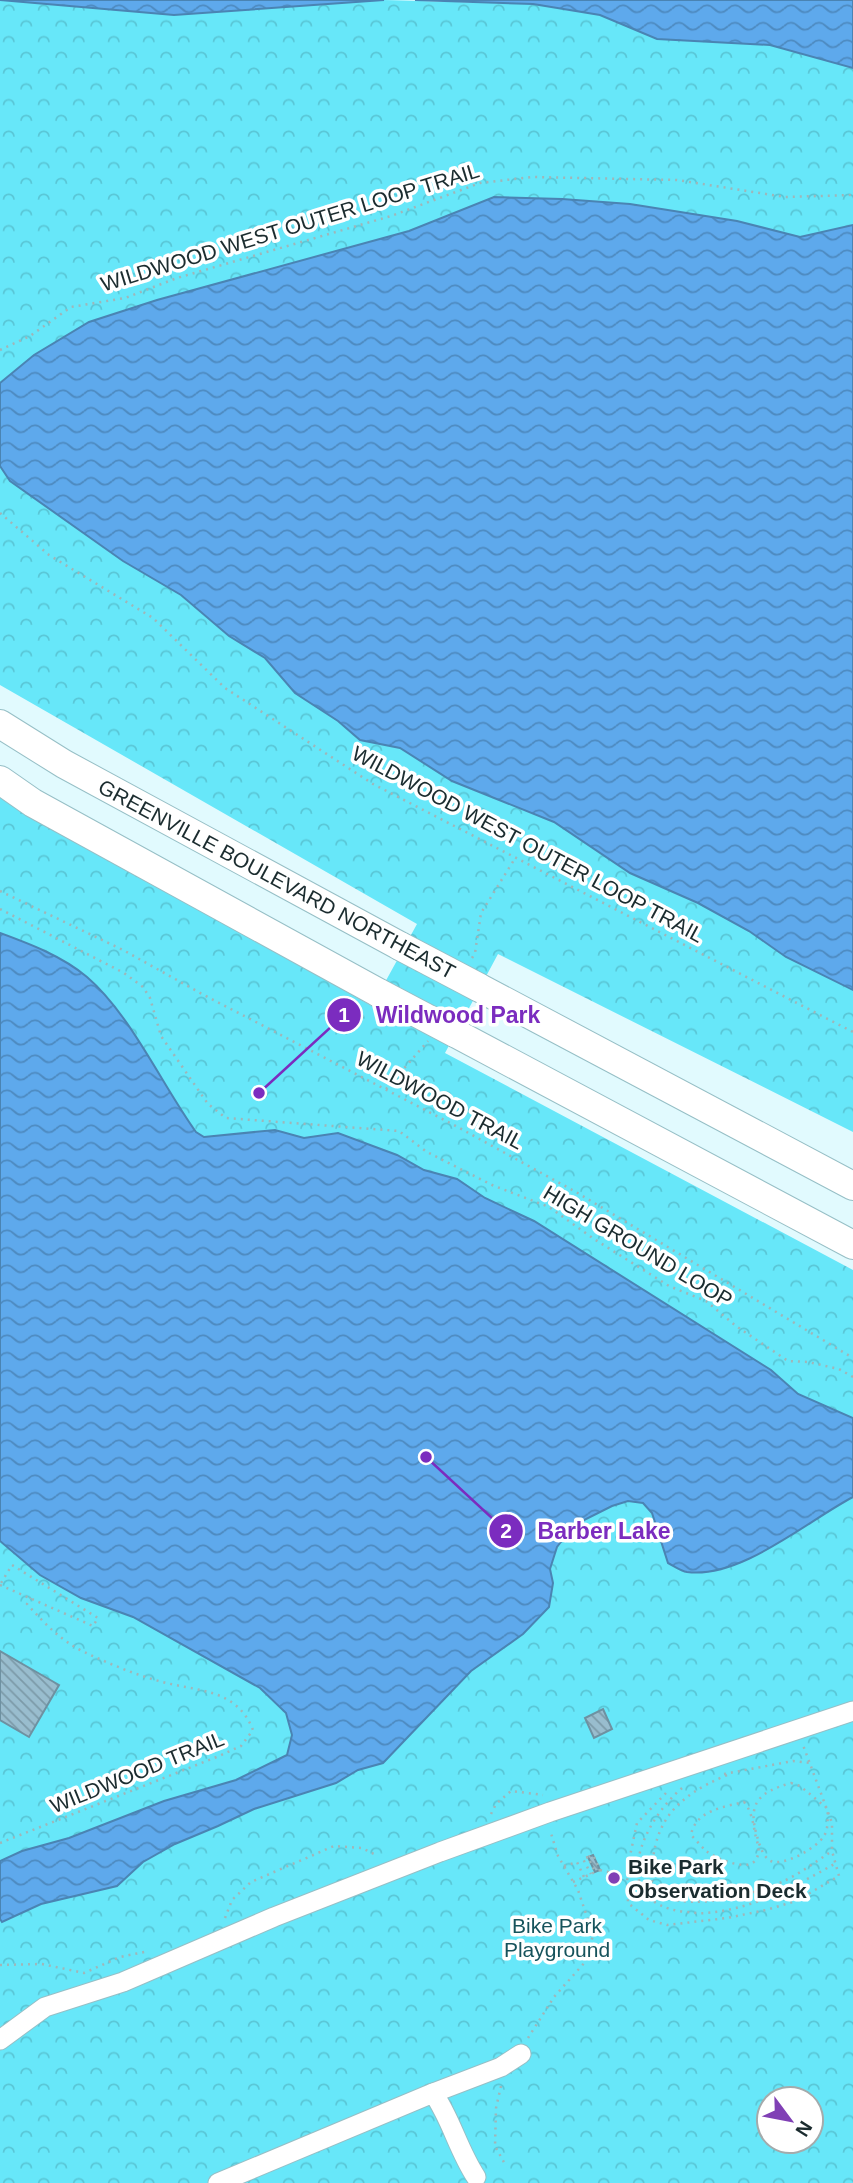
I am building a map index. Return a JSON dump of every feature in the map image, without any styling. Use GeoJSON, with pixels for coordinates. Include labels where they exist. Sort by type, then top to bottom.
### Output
{"type":"FeatureCollection","features":[{"type":"Feature","properties":{"kind":"highway","name":"GREENVILLE BOULEVARD NORTHEAST"},"geometry":{"type":"LineString","coordinates":[[0,724],[64,764],[400,946],[853,1186]]}},
{"type":"Feature","properties":{"kind":"highway"},"geometry":{"type":"LineString","coordinates":[[0,780],[33,803],[379,993],[853,1245]]}},
{"type":"Feature","properties":{"kind":"street"},"geometry":{"type":"LineString","coordinates":[[0,2040],[45,2007],[123,1982],[287,1912],[550,1812],[853,1711]]}},
{"type":"Feature","properties":{"kind":"street"},"geometry":{"type":"LineString","coordinates":[[218,2183],[501,2067],[521,2054]]}},
{"type":"Feature","properties":{"kind":"street"},"geometry":{"type":"LineString","coordinates":[[433,2093],[442,2105],[458,2147],[476,2177]]}},
{"type":"Feature","properties":{"kind":"path","name":"WILDWOOD WEST OUTER LOOP TRAIL"},"geometry":{"type":"LineString","coordinates":[[0,350],[30,336],[71,307],[125,298],[177,278],[391,216],[480,183],[533,177],[677,180],[785,197],[853,195]]}},
{"type":"Feature","properties":{"kind":"path","name":"WILDWOOD WEST OUTER LOOP TRAIL"},"geometry":{"type":"LineString","coordinates":[[0,513],[49,555],[153,618],[225,688],[373,784],[853,1032]]}},
{"type":"Feature","properties":{"kind":"path","name":"WILDWOOD TRAIL"},"geometry":{"type":"LineString","coordinates":[[0,891],[123,950],[491,1145],[576,1192],[853,1359]]}},
{"type":"Feature","properties":{"kind":"path","name":"HIGH GROUND LOOP"},"geometry":{"type":"LineString","coordinates":[[0,909],[124,973],[143,988],[150,998],[161,1036],[208,1104],[226,1118],[399,1130],[427,1152],[492,1185],[549,1207],[669,1286],[706,1301],[736,1326],[788,1361],[808,1362],[839,1369],[853,1377]]}},
{"type":"Feature","properties":{"kind":"path"},"geometry":{"type":"LineString","coordinates":[[12,1565],[98,1618],[93,1626],[0,1584],[12,1565]]}},
{"type":"Feature","properties":{"kind":"path","name":"WILDWOOD TRAIL"},"geometry":{"type":"LineString","coordinates":[[0,1843],[219,1756],[241,1746],[253,1730],[247,1715],[229,1700],[204,1690],[161,1682],[131,1672],[82,1651],[56,1636],[27,1604],[31,1598]]}},
{"type":"Feature","properties":{"kind":"path"},"geometry":{"type":"LineString","coordinates":[[666,1793],[637,1823],[627,1870],[628,1903],[649,1920],[667,1925],[766,1910],[796,1900],[839,1875],[832,1851],[832,1824],[802,1742]]}},
{"type":"Feature","properties":{"kind":"path"},"geometry":{"type":"LineString","coordinates":[[710,1777],[793,1761],[810,1763]]}},
{"type":"Feature","properties":{"kind":"path"},"geometry":{"type":"LineString","coordinates":[[715,1773],[735,1772]]}},
{"type":"Feature","properties":{"kind":"path"},"geometry":{"type":"LineString","coordinates":[[735,1772],[688,1795],[667,1818],[656,1842],[651,1868],[652,1886],[662,1896],[697,1901],[750,1893],[786,1880],[832,1851]]}},
{"type":"Feature","properties":{"kind":"path"},"geometry":{"type":"LineString","coordinates":[[677,1787],[688,1782],[659,1811],[643,1842],[637,1874],[639,1886],[657,1904],[671,1910],[704,1914],[735,1909],[777,1895],[836,1863]]}},
{"type":"Feature","properties":{"kind":"path"},"geometry":{"type":"LineString","coordinates":[[828,1810],[800,1786],[790,1783],[766,1792],[752,1813],[753,1824],[759,1854],[755,1862],[749,1865],[740,1865],[707,1852],[691,1835],[692,1825],[697,1819],[707,1813],[744,1802],[749,1810],[753,1824],[763,1853],[769,1860],[781,1863],[790,1861],[823,1839],[828,1810]]}},
{"type":"Feature","properties":{"kind":"path"},"geometry":{"type":"LineString","coordinates":[[521,2054],[554,1997],[586,1961],[593,1935],[578,1890],[552,1840],[550,1812]]}},
{"type":"Feature","properties":{"kind":"path"},"geometry":{"type":"LineString","coordinates":[[593,1873],[588,1857],[593,1855],[600,1870]]}},
{"type":"Feature","properties":{"kind":"path"},"geometry":{"type":"LineString","coordinates":[[564,1866],[577,1862],[584,1877]]}},
{"type":"Feature","properties":{"kind":"path"},"geometry":{"type":"LineString","coordinates":[[573,1882],[600,1870],[613,1874]]}},
{"type":"Feature","properties":{"kind":"path"},"geometry":{"type":"LineString","coordinates":[[501,2081],[496,2108],[495,2146],[506,2166]]}},
{"type":"Feature","properties":{"kind":"green space","name":"Bike Park Playground"},"geometry":{"type":"Polygon","coordinates":[[[0,0],[174,15],[384,0],[533,4],[600,15],[658,39],[770,45],[853,68],[853,1132],[498,954],[445,1053],[853,1270],[853,2183],[0,2183],[0,797],[372,1006],[417,924],[0,685],[0,0]]]}},
{"type":"Feature","properties":{"kind":"water"},"geometry":{"type":"Polygon","coordinates":[[[0,0],[384,0],[174,15],[0,0]]]}},
{"type":"Feature","properties":{"kind":"water"},"geometry":{"type":"Polygon","coordinates":[[[415,0],[853,0],[853,68],[770,45],[657,39],[600,15],[533,4],[415,0]]]}},
{"type":"Feature","properties":{"kind":"water"},"geometry":{"type":"Polygon","coordinates":[[[494,197],[630,204],[737,221],[800,237],[853,225],[853,990],[786,957],[749,931],[698,903],[630,873],[554,822],[452,781],[400,748],[360,740],[338,721],[295,693],[265,658],[229,636],[181,595],[123,561],[10,481],[0,466],[0,383],[34,355],[89,322],[157,300],[409,231],[494,197]]]}},
{"type":"Feature","properties":{"kind":"water"},"geometry":{"type":"Polygon","coordinates":[[[0,933],[67,963],[103,993],[132,1030],[196,1132],[204,1137],[275,1130],[304,1138],[338,1133],[397,1155],[424,1170],[457,1179],[485,1198],[534,1221],[771,1370],[798,1394],[853,1418],[853,1497],[751,1558],[708,1572],[687,1572],[668,1563],[652,1513],[643,1503],[628,1501],[612,1506],[574,1525],[557,1547],[550,1569],[553,1583],[549,1607],[523,1634],[471,1671],[383,1763],[358,1770],[336,1783],[254,1809],[175,1844],[143,1862],[117,1886],[41,1904],[2,1922],[0,1861],[22,1851],[69,1838],[164,1801],[236,1780],[287,1755],[292,1735],[286,1713],[260,1688],[133,1617],[81,1598],[40,1575],[0,1541],[0,933]]]}},
{"type":"Feature","properties":{"kind":"building"},"geometry":{"type":"Polygon","coordinates":[[[0,1651],[59,1685],[29,1737],[0,1720],[0,1651]]]}},
{"type":"Feature","properties":{"kind":"building"},"geometry":{"type":"Polygon","coordinates":[[[603,1709],[612,1729],[594,1738],[585,1718],[603,1709]]]}},
{"type":"Feature","properties":{"kind":"building"},"geometry":{"type":"Polygon","coordinates":[[[593,1855],[600,1870],[595,1872],[588,1857],[593,1855]]]}},
{"type":"Feature","properties":{"kind":"building","name":"Bike Park Observation Deck"},"geometry":{"type":"Polygon","coordinates":[[[617,1874],[618,1881],[611,1883],[609,1875],[617,1874]]]}},
{"type":"Feature","properties":{"kind":"place","name":"Wildwood Park"},"geometry":{"type":"Point","coordinates":[259,1093]}},
{"type":"Feature","properties":{"kind":"place","name":"Barber Lake"},"geometry":{"type":"Point","coordinates":[426,1457]}},
{"type":"Feature","properties":{"kind":"place","name":"Bike Park Observation Deck"},"geometry":{"type":"Point","coordinates":[614,1878]}}]}
